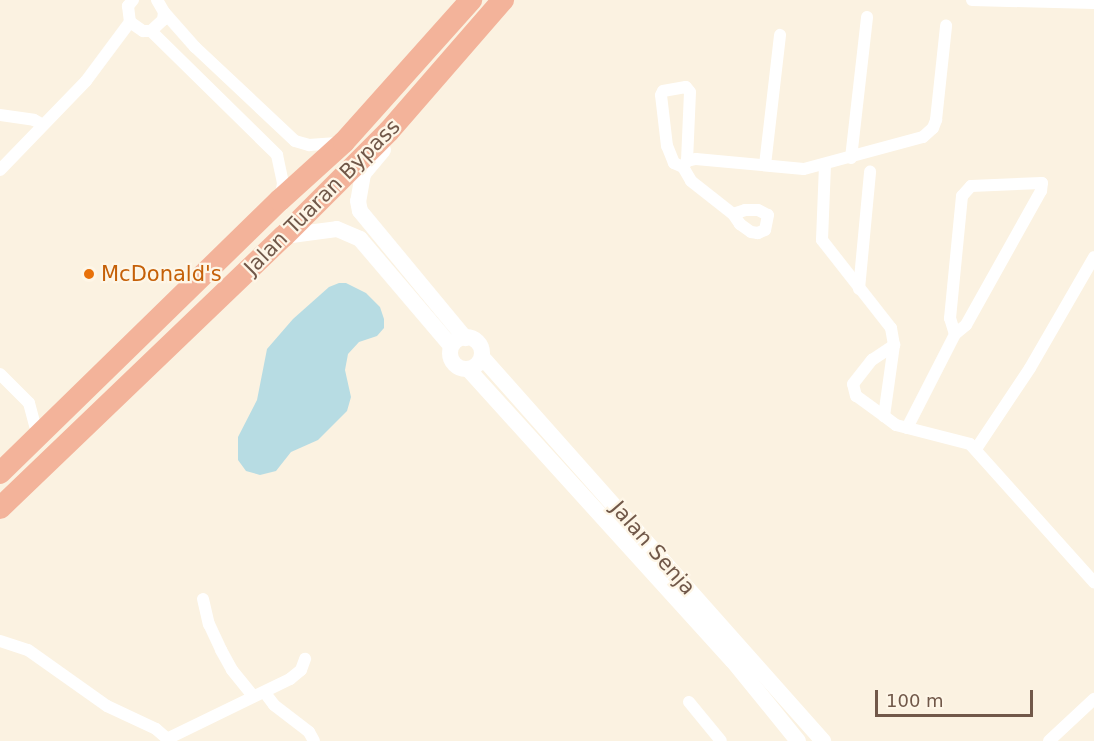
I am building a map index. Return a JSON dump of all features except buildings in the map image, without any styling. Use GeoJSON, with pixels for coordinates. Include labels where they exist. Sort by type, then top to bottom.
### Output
{"type":"FeatureCollection","features":[{"type":"Feature","properties":{"kind":"highway","name":"Jalan Tuaran Bypass"},"geometry":{"type":"LineString","coordinates":[[0,473],[280,200],[344,142],[471,0]]}},
{"type":"Feature","properties":{"kind":"highway","name":"Jalan Tuaran Bypass"},"geometry":{"type":"LineString","coordinates":[[0,508],[285,236],[417,100],[503,0]]}},
{"type":"Feature","properties":{"kind":"highway"},"geometry":{"type":"LineString","coordinates":[[0,496],[172,332],[184,331]]}},
{"type":"Feature","properties":{"kind":"highway"},"geometry":{"type":"LineString","coordinates":[[0,456],[114,361]]}},
{"type":"Feature","properties":{"kind":"main road","name":"Jalan Senja"},"geometry":{"type":"LineString","coordinates":[[417,100],[403,126],[363,174],[358,201],[360,211],[458,342]]}},
{"type":"Feature","properties":{"kind":"main road","name":"Jalan Senja"},"geometry":{"type":"LineString","coordinates":[[285,236],[337,229],[360,239],[458,342]]}},
{"type":"Feature","properties":{"kind":"main road","name":"Jalan Senja"},"geometry":{"type":"LineString","coordinates":[[798,741],[733,661],[468,369],[459,368],[453,362],[450,355],[458,342],[473,339],[479,345],[482,357],[824,741]]}},
{"type":"Feature","properties":{"kind":"main road"},"geometry":{"type":"LineString","coordinates":[[468,369],[477,365],[482,357]]}},
{"type":"Feature","properties":{"kind":"street"},"geometry":{"type":"LineString","coordinates":[[158,0],[164,12],[195,47],[295,141],[309,145],[344,142]]}},
{"type":"Feature","properties":{"kind":"street"},"geometry":{"type":"LineString","coordinates":[[972,0],[1094,3]]}},
{"type":"Feature","properties":{"kind":"street"},"geometry":{"type":"LineString","coordinates":[[0,170],[86,81],[130,22],[130,2]]}},
{"type":"Feature","properties":{"kind":"street"},"geometry":{"type":"LineString","coordinates":[[151,31],[162,20],[164,12]]}},
{"type":"Feature","properties":{"kind":"street"},"geometry":{"type":"LineString","coordinates":[[851,158],[867,16]]}},
{"type":"Feature","properties":{"kind":"street"},"geometry":{"type":"LineString","coordinates":[[130,22],[135,28],[151,31],[277,155],[281,161],[283,183],[280,200]]}},
{"type":"Feature","properties":{"kind":"street"},"geometry":{"type":"LineString","coordinates":[[733,214],[691,181],[685,164],[689,88],[663,91],[661,100],[667,146],[674,163],[685,164],[696,159],[804,169],[825,165],[923,137],[933,128],[946,26]]}},
{"type":"Feature","properties":{"kind":"street"},"geometry":{"type":"LineString","coordinates":[[765,165],[780,35]]}},
{"type":"Feature","properties":{"kind":"street"},"geometry":{"type":"LineString","coordinates":[[0,115],[34,120],[43,125]]}},
{"type":"Feature","properties":{"kind":"street"},"geometry":{"type":"LineString","coordinates":[[825,165],[822,240],[891,328],[894,345],[884,416]]}},
{"type":"Feature","properties":{"kind":"street"},"geometry":{"type":"LineString","coordinates":[[859,289],[870,172]]}},
{"type":"Feature","properties":{"kind":"street"},"geometry":{"type":"LineString","coordinates":[[907,428],[956,334],[966,325],[1041,191],[1042,183],[971,186],[962,196],[950,318],[956,334]]}},
{"type":"Feature","properties":{"kind":"street"},"geometry":{"type":"LineString","coordinates":[[976,449],[1089,280],[1094,257]]}},
{"type":"Feature","properties":{"kind":"street"},"geometry":{"type":"LineString","coordinates":[[894,345],[872,360],[853,384],[856,396],[889,422],[961,440],[976,449],[1094,582]]}},
{"type":"Feature","properties":{"kind":"street"},"geometry":{"type":"LineString","coordinates":[[0,374],[29,403],[34,426]]}},
{"type":"Feature","properties":{"kind":"street"},"geometry":{"type":"LineString","coordinates":[[203,599],[214,637],[232,670],[309,732],[314,741]]}},
{"type":"Feature","properties":{"kind":"street"},"geometry":{"type":"LineString","coordinates":[[0,641],[28,650],[107,706],[156,729],[169,740],[302,670],[304,659]]}},
{"type":"Feature","properties":{"kind":"street"},"geometry":{"type":"LineString","coordinates":[[1049,741],[1094,700]]}},
{"type":"Feature","properties":{"kind":"street"},"geometry":{"type":"LineString","coordinates":[[689,702],[721,741]]}},
{"type":"Feature","properties":{"kind":"water"},"geometry":{"type":"Polygon","coordinates":[[[346,283],[366,293],[380,307],[384,319],[384,328],[377,336],[359,342],[348,354],[345,370],[351,397],[347,411],[318,440],[291,452],[276,471],[260,475],[246,471],[238,460],[238,437],[257,400],[267,349],[293,319],[329,287],[346,283]]]}},
{"type":"Feature","properties":{"kind":"place","name":"McDonald's"},"geometry":{"type":"Point","coordinates":[89,274]}}]}
